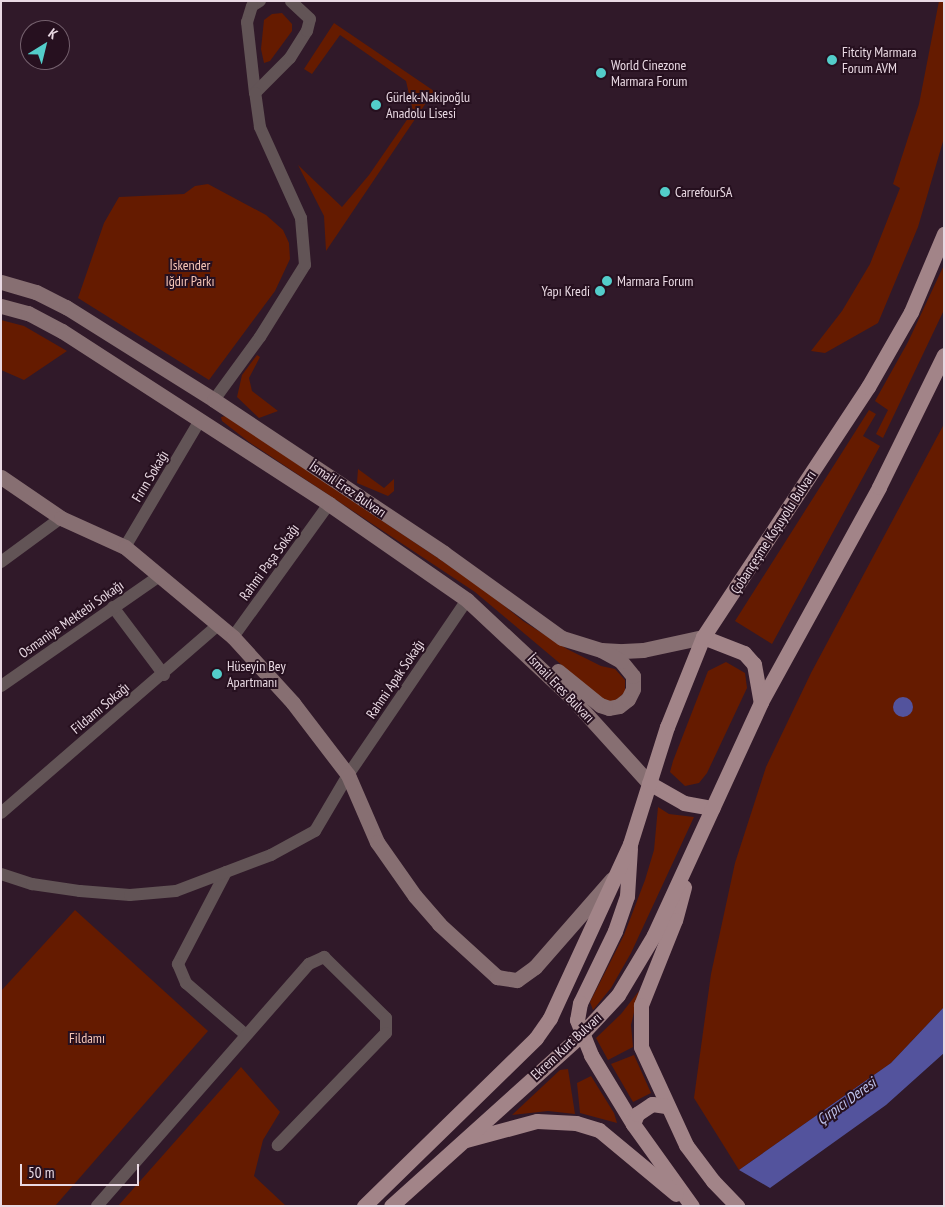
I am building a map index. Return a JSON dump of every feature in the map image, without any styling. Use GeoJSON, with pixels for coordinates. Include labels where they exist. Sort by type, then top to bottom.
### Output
{"type":"FeatureCollection","features":[{"type":"Feature","properties":{"kind":"main road","name":"Çobançeşme Koşuyolu Bulvarı"},"geometry":{"type":"LineString","coordinates":[[630,844],[688,670],[704,637],[868,387],[911,312],[944,234]]}},
{"type":"Feature","properties":{"kind":"main road"},"geometry":{"type":"LineString","coordinates":[[737,1206],[696,1161],[666,1106],[641,1047],[641,1005],[676,920],[694,850],[761,702],[879,486],[944,355]]}},
{"type":"Feature","properties":{"kind":"main road"},"geometry":{"type":"LineString","coordinates":[[704,637],[744,652],[754,664],[761,702]]}},
{"type":"Feature","properties":{"kind":"main road"},"geometry":{"type":"LineString","coordinates":[[649,783],[684,803],[713,808]]}},
{"type":"Feature","properties":{"kind":"main road"},"geometry":{"type":"LineString","coordinates":[[630,844],[627,896],[614,931],[580,1003],[577,1020],[581,1035],[633,1124],[691,1206]]}},
{"type":"Feature","properties":{"kind":"main road","name":"Ekrem Kurt Bulvarı"},"geometry":{"type":"LineString","coordinates":[[364,1206],[542,1031],[557,1006],[630,844]]}},
{"type":"Feature","properties":{"kind":"main road","name":"Ekrem Kurt Bulvarı"},"geometry":{"type":"LineString","coordinates":[[391,1206],[581,1035],[618,995],[654,934],[694,850]]}},
{"type":"Feature","properties":{"kind":"main road"},"geometry":{"type":"LineString","coordinates":[[633,1124],[637,1114],[652,1104],[666,1106]]}},
{"type":"Feature","properties":{"kind":"main road"},"geometry":{"type":"LineString","coordinates":[[464,1140],[537,1121],[576,1123],[599,1130],[691,1206]]}},
{"type":"Feature","properties":{"kind":"street"},"geometry":{"type":"LineString","coordinates":[[200,420],[276,312],[305,265],[301,218],[260,127],[254,93],[247,22],[252,6],[260,1]]}},
{"type":"Feature","properties":{"kind":"street"},"geometry":{"type":"LineString","coordinates":[[254,93],[290,58],[307,31],[310,18],[291,1]]}},
{"type":"Feature","properties":{"kind":"street","name":"İsmail Erez Bulvarı"},"geometry":{"type":"LineString","coordinates":[[1,282],[36,292],[66,307],[214,400],[444,553],[562,638],[601,650],[643,650],[704,637]]}},
{"type":"Feature","properties":{"kind":"street","name":"İsmail Erez Bulvarı"},"geometry":{"type":"LineString","coordinates":[[1,306],[46,321],[329,504],[467,600]]}},
{"type":"Feature","properties":{"kind":"street","name":"Fırın Sokağı"},"geometry":{"type":"LineString","coordinates":[[125,547],[200,420]]}},
{"type":"Feature","properties":{"kind":"street"},"geometry":{"type":"LineString","coordinates":[[1,477],[61,518],[125,547],[158,578],[233,637],[293,703],[348,775],[390,864],[439,924],[496,977],[516,980],[536,967],[618,872]]}},
{"type":"Feature","properties":{"kind":"street","name":"Rahmi Paşa Sokağı"},"geometry":{"type":"LineString","coordinates":[[233,637],[329,504]]}},
{"type":"Feature","properties":{"kind":"street"},"geometry":{"type":"LineString","coordinates":[[1,562],[61,518]]}},
{"type":"Feature","properties":{"kind":"street","name":"Osmaniye Mektebi Sokağı"},"geometry":{"type":"LineString","coordinates":[[1,686],[113,607],[158,578]]}},
{"type":"Feature","properties":{"kind":"street","name":"İsmail Eres Bulvarı"},"geometry":{"type":"LineString","coordinates":[[467,600],[513,640],[570,696],[649,783]]}},
{"type":"Feature","properties":{"kind":"street","name":"Rahmi Apak Sokağı"},"geometry":{"type":"LineString","coordinates":[[1,874],[32,884],[130,895],[176,891],[271,855],[315,831],[348,775],[467,600]]}},
{"type":"Feature","properties":{"kind":"street"},"geometry":{"type":"LineString","coordinates":[[113,607],[164,675]]}},
{"type":"Feature","properties":{"kind":"street","name":"Fildamı Sokağı"},"geometry":{"type":"LineString","coordinates":[[1,813],[164,675],[218,626]]}},
{"type":"Feature","properties":{"kind":"street"},"geometry":{"type":"LineString","coordinates":[[513,640],[610,708],[628,699],[634,689],[633,676],[621,662],[601,650]]}},
{"type":"Feature","properties":{"kind":"street"},"geometry":{"type":"LineString","coordinates":[[226,872],[178,964],[186,983],[246,1035]]}},
{"type":"Feature","properties":{"kind":"street"},"geometry":{"type":"LineString","coordinates":[[97,1206],[308,964],[324,957],[386,1018],[386,1033],[278,1145]]}},
{"type":"Feature","properties":{"kind":"green space"},"geometry":{"type":"Polygon","coordinates":[[[939,1],[944,1],[944,138],[918,227],[878,323],[825,353],[811,351],[842,311],[870,264],[900,188],[893,184],[919,104],[939,1]]]}},
{"type":"Feature","properties":{"kind":"green space"},"geometry":{"type":"Polygon","coordinates":[[[282,13],[292,24],[292,31],[270,61],[264,63],[261,49],[264,20],[272,14],[282,13]]]}},
{"type":"Feature","properties":{"kind":"green space"},"geometry":{"type":"Polygon","coordinates":[[[334,23],[434,91],[326,251],[324,216],[298,165],[342,207],[369,175],[413,111],[406,81],[340,35],[312,74],[304,69],[334,23]]]}},
{"type":"Feature","properties":{"kind":"green space","name":"İskender Iğdır Parkı"},"geometry":{"type":"Polygon","coordinates":[[[208,184],[266,215],[283,230],[289,243],[290,259],[275,291],[209,380],[78,298],[104,223],[119,197],[184,194],[195,186],[208,184]]]}},
{"type":"Feature","properties":{"kind":"green space"},"geometry":{"type":"Polygon","coordinates":[[[944,265],[944,310],[883,438],[876,434],[888,410],[875,401],[908,342],[944,265]]]}},
{"type":"Feature","properties":{"kind":"green space"},"geometry":{"type":"Polygon","coordinates":[[[1,320],[24,326],[67,351],[24,380],[1,370],[1,320]]]}},
{"type":"Feature","properties":{"kind":"green space"},"geometry":{"type":"Polygon","coordinates":[[[257,355],[260,357],[249,378],[252,391],[278,411],[259,418],[237,397],[242,375],[257,355]]]}},
{"type":"Feature","properties":{"kind":"green space"},"geometry":{"type":"Polygon","coordinates":[[[869,410],[876,414],[863,436],[880,446],[772,644],[735,621],[869,410]]]}},
{"type":"Feature","properties":{"kind":"green space"},"geometry":{"type":"Polygon","coordinates":[[[226,416],[481,587],[523,621],[567,649],[601,666],[615,669],[625,680],[625,692],[613,703],[601,698],[475,592],[249,442],[222,421],[221,417],[226,416]]]}},
{"type":"Feature","properties":{"kind":"green space"},"geometry":{"type":"Polygon","coordinates":[[[944,424],[944,1007],[891,1063],[739,1170],[694,1098],[711,974],[735,863],[766,767],[811,673],[944,424]]]}},
{"type":"Feature","properties":{"kind":"green space"},"geometry":{"type":"Polygon","coordinates":[[[358,469],[384,488],[394,479],[394,491],[388,496],[357,483],[358,469]]]}},
{"type":"Feature","properties":{"kind":"green space"},"geometry":{"type":"Polygon","coordinates":[[[726,662],[745,673],[747,688],[707,773],[699,783],[685,786],[670,772],[673,761],[708,671],[726,662]]]}},
{"type":"Feature","properties":{"kind":"green space"},"geometry":{"type":"Polygon","coordinates":[[[658,807],[669,814],[694,817],[631,953],[611,988],[593,1010],[590,1002],[624,935],[645,880],[654,850],[658,807]]]}},
{"type":"Feature","properties":{"kind":"green space","name":"Fildamı"},"geometry":{"type":"Polygon","coordinates":[[[75,910],[208,1031],[55,1206],[1,1206],[1,991],[75,910]]]}},
{"type":"Feature","properties":{"kind":"green space"},"geometry":{"type":"Polygon","coordinates":[[[639,991],[631,1025],[633,1047],[608,1060],[596,1038],[621,1014],[639,991]]]}},
{"type":"Feature","properties":{"kind":"green space"},"geometry":{"type":"Polygon","coordinates":[[[634,1055],[651,1093],[633,1102],[611,1064],[634,1055]]]}},
{"type":"Feature","properties":{"kind":"green space"},"geometry":{"type":"Polygon","coordinates":[[[241,1067],[280,1112],[263,1140],[254,1176],[286,1206],[118,1206],[241,1067]]]}},
{"type":"Feature","properties":{"kind":"green space"},"geometry":{"type":"Polygon","coordinates":[[[568,1069],[575,1114],[548,1111],[512,1115],[560,1070],[568,1069]]]}},
{"type":"Feature","properties":{"kind":"green space"},"geometry":{"type":"Polygon","coordinates":[[[591,1076],[614,1113],[617,1123],[580,1113],[577,1083],[591,1076]]]}},
{"type":"Feature","properties":{"kind":"water"},"geometry":{"type":"Polygon","coordinates":[[[903,697],[910,700],[913,707],[910,714],[903,717],[896,714],[893,707],[896,700],[903,697]]]}},
{"type":"Feature","properties":{"kind":"water","name":"Çırpıcı Deresi"},"geometry":{"type":"Polygon","coordinates":[[[944,1007],[944,1053],[886,1105],[770,1188],[739,1170],[891,1063],[944,1007]]]}},
{"type":"Feature","properties":{"kind":"place","name":"Fitcity Marmara Forum AVM"},"geometry":{"type":"Point","coordinates":[832,60]}},
{"type":"Feature","properties":{"kind":"place","name":"World Cinezone Marmara Forum"},"geometry":{"type":"Point","coordinates":[601,73]}},
{"type":"Feature","properties":{"kind":"place","name":"Gürlek-Nakipoğlu Anadolu Lisesi"},"geometry":{"type":"Point","coordinates":[376,105]}},
{"type":"Feature","properties":{"kind":"place","name":"CarrefourSA"},"geometry":{"type":"Point","coordinates":[665,192]}},
{"type":"Feature","properties":{"kind":"place","name":"Marmara Forum"},"geometry":{"type":"Point","coordinates":[607,281]}},
{"type":"Feature","properties":{"kind":"place","name":"Yapı Kredi"},"geometry":{"type":"Point","coordinates":[600,291]}},
{"type":"Feature","properties":{"kind":"place","name":"Hüseyin Bey Apartmanı"},"geometry":{"type":"Point","coordinates":[217,674]}}]}
